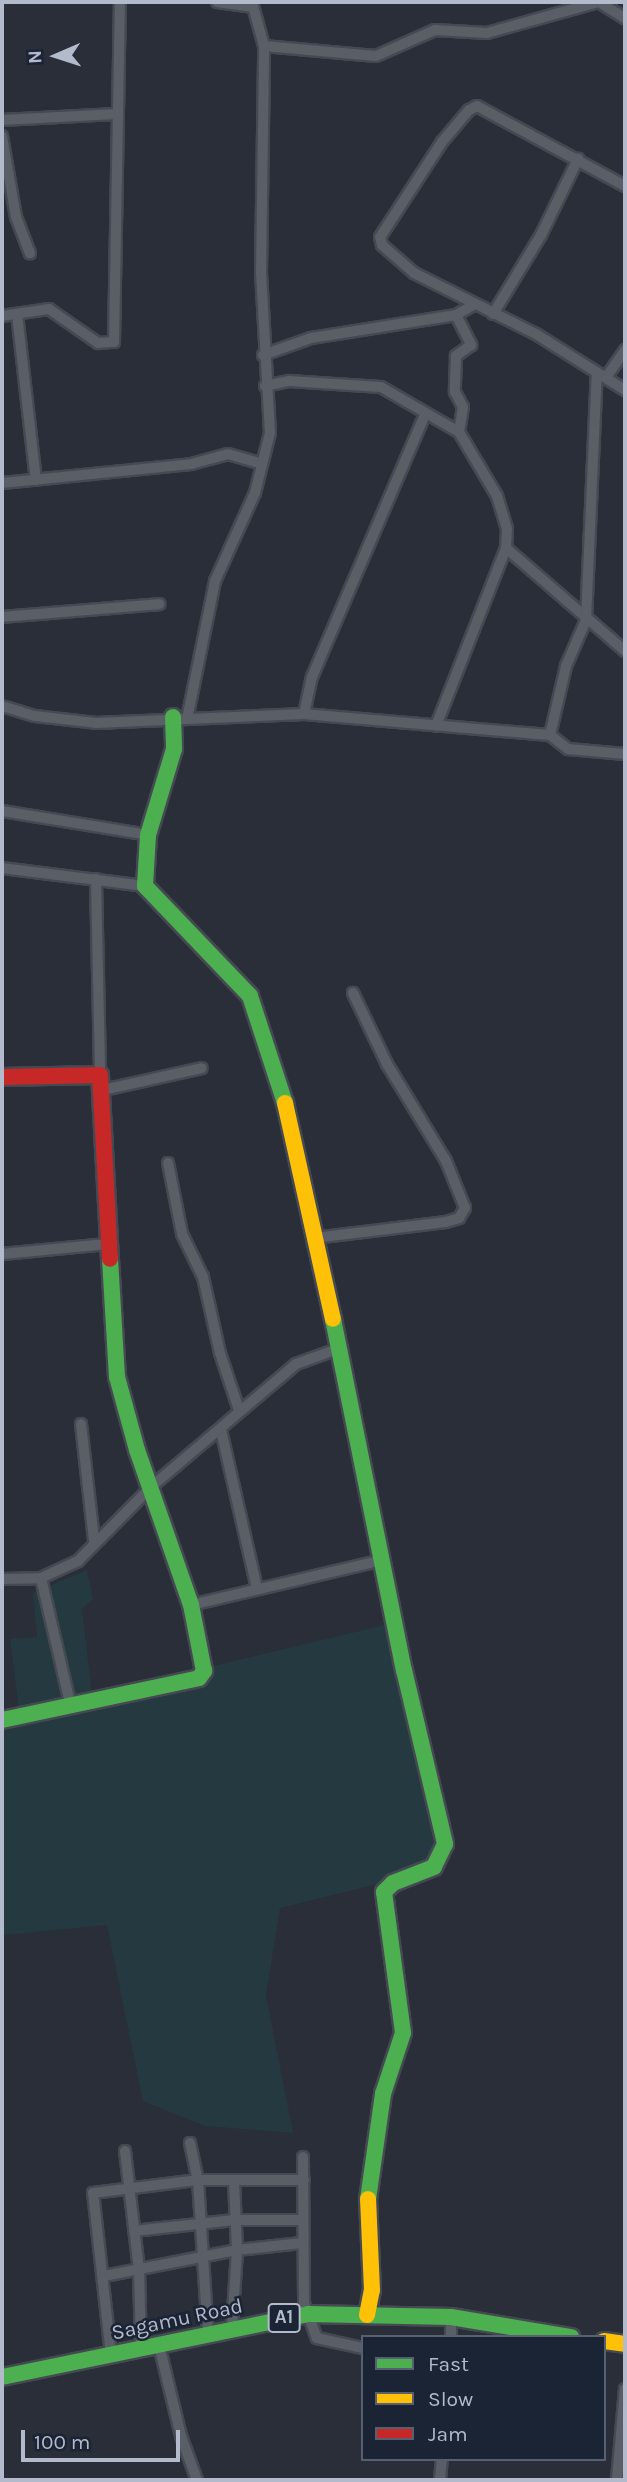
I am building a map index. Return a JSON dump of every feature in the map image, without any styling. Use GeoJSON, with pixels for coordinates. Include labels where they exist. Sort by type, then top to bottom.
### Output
{"type":"FeatureCollection","features":[{"type":"Feature","properties":{"kind":"main road"},"geometry":{"type":"LineString","coordinates":[[180,718],[174,748],[148,835],[145,886],[250,996],[290,1118],[445,1844],[434,1867],[393,1883],[384,1892],[403,2033],[400,2056],[383,2094],[374,2145],[367,2315]]}},
{"type":"Feature","properties":{"kind":"main road"},"geometry":{"type":"LineString","coordinates":[[2,1077],[101,1082],[117,1377],[191,1605],[204,1671],[199,1678],[2,1720]]}},
{"type":"Feature","properties":{"kind":"main road","name":"Sagamu Road"},"geometry":{"type":"LineString","coordinates":[[2,2377],[308,2314],[451,2318],[558,2335]]}},
{"type":"Feature","properties":{"kind":"main road"},"geometry":{"type":"LineString","coordinates":[[606,2341],[625,2344]]}},
{"type":"Feature","properties":{"kind":"street"},"geometry":{"type":"LineString","coordinates":[[2,316],[49,309],[99,343],[114,342],[120,2]]}},
{"type":"Feature","properties":{"kind":"street"},"geometry":{"type":"LineString","coordinates":[[180,718],[215,581],[255,493],[270,433],[263,355],[264,46],[252,4],[217,2]]}},
{"type":"Feature","properties":{"kind":"street"},"geometry":{"type":"LineString","coordinates":[[264,46],[376,55],[391,53],[410,39],[435,30],[487,33],[598,2],[625,18]]}},
{"type":"Feature","properties":{"kind":"street"},"geometry":{"type":"LineString","coordinates":[[625,186],[578,159],[540,144],[477,106],[461,118],[407,190],[383,228],[382,245],[414,273],[475,303],[602,374],[625,390]]}},
{"type":"Feature","properties":{"kind":"street"},"geometry":{"type":"LineString","coordinates":[[2,120],[116,114]]}},
{"type":"Feature","properties":{"kind":"street"},"geometry":{"type":"LineString","coordinates":[[2,136],[5,183],[30,253]]}},
{"type":"Feature","properties":{"kind":"street"},"geometry":{"type":"LineString","coordinates":[[493,314],[541,235],[578,159]]}},
{"type":"Feature","properties":{"kind":"street"},"geometry":{"type":"LineString","coordinates":[[263,355],[311,338],[456,315],[475,303]]}},
{"type":"Feature","properties":{"kind":"street"},"geometry":{"type":"LineString","coordinates":[[17,314],[36,480]]}},
{"type":"Feature","properties":{"kind":"street"},"geometry":{"type":"LineString","coordinates":[[456,315],[471,345],[456,356],[455,391],[463,407],[459,432]]}},
{"type":"Feature","properties":{"kind":"street"},"geometry":{"type":"LineString","coordinates":[[550,735],[566,666],[586,620],[602,374],[625,350]]}},
{"type":"Feature","properties":{"kind":"street"},"geometry":{"type":"LineString","coordinates":[[265,386],[289,381],[381,387],[459,432],[496,496],[507,529],[506,548],[436,726]]}},
{"type":"Feature","properties":{"kind":"street"},"geometry":{"type":"LineString","coordinates":[[304,714],[312,677],[425,414]]}},
{"type":"Feature","properties":{"kind":"street"},"geometry":{"type":"LineString","coordinates":[[2,482],[191,464],[228,454],[262,464]]}},
{"type":"Feature","properties":{"kind":"street"},"geometry":{"type":"LineString","coordinates":[[506,548],[625,651]]}},
{"type":"Feature","properties":{"kind":"street"},"geometry":{"type":"LineString","coordinates":[[2,617],[159,604]]}},
{"type":"Feature","properties":{"kind":"street"},"geometry":{"type":"LineString","coordinates":[[2,706],[34,716],[96,723],[304,714],[550,735],[568,749],[625,754]]}},
{"type":"Feature","properties":{"kind":"street"},"geometry":{"type":"LineString","coordinates":[[2,811],[148,835]]}},
{"type":"Feature","properties":{"kind":"street"},"geometry":{"type":"LineString","coordinates":[[2,868],[145,886]]}},
{"type":"Feature","properties":{"kind":"street"},"geometry":{"type":"LineString","coordinates":[[96,879],[101,1082],[202,1068]]}},
{"type":"Feature","properties":{"kind":"street"},"geometry":{"type":"LineString","coordinates":[[314,1237],[446,1222],[459,1218],[465,1208],[446,1161],[387,1065],[354,993]]}},
{"type":"Feature","properties":{"kind":"street"},"geometry":{"type":"LineString","coordinates":[[168,1163],[182,1234],[203,1277],[220,1353],[239,1410]]}},
{"type":"Feature","properties":{"kind":"street"},"geometry":{"type":"LineString","coordinates":[[2,1254],[108,1244]]}},
{"type":"Feature","properties":{"kind":"street"},"geometry":{"type":"LineString","coordinates":[[2,1580],[41,1578],[78,1561],[94,1541],[151,1486],[221,1430],[239,1410],[296,1364],[338,1349]]}},
{"type":"Feature","properties":{"kind":"street"},"geometry":{"type":"LineString","coordinates":[[81,1423],[94,1541]]}},
{"type":"Feature","properties":{"kind":"street"},"geometry":{"type":"LineString","coordinates":[[221,1430],[257,1588]]}},
{"type":"Feature","properties":{"kind":"street"},"geometry":{"type":"LineString","coordinates":[[191,1605],[383,1560]]}},
{"type":"Feature","properties":{"kind":"street"},"geometry":{"type":"LineString","coordinates":[[41,1578],[71,1707]]}},
{"type":"Feature","properties":{"kind":"street"},"geometry":{"type":"LineString","coordinates":[[190,2143],[198,2180],[208,2334]]}},
{"type":"Feature","properties":{"kind":"street"},"geometry":{"type":"LineString","coordinates":[[125,2151],[127,2191],[139,2271],[142,2349]]}},
{"type":"Feature","properties":{"kind":"street"},"geometry":{"type":"LineString","coordinates":[[303,2157],[302,2243],[308,2314],[317,2339],[361,2348]]}},
{"type":"Feature","properties":{"kind":"street"},"geometry":{"type":"LineString","coordinates":[[111,2355],[93,2193],[127,2191],[198,2180],[304,2180]]}},
{"type":"Feature","properties":{"kind":"street"},"geometry":{"type":"LineString","coordinates":[[232,2328],[237,2250],[233,2220],[234,2182]]}},
{"type":"Feature","properties":{"kind":"street"},"geometry":{"type":"LineString","coordinates":[[134,2231],[233,2220],[302,2220]]}},
{"type":"Feature","properties":{"kind":"street"},"geometry":{"type":"LineString","coordinates":[[104,2276],[237,2250],[302,2243]]}},
{"type":"Feature","properties":{"kind":"street"},"geometry":{"type":"LineString","coordinates":[[451,2318],[451,2335]]}},
{"type":"Feature","properties":{"kind":"street"},"geometry":{"type":"LineString","coordinates":[[159,2345],[181,2436],[197,2480]]}},
{"type":"Feature","properties":{"kind":"street"},"geometry":{"type":"LineString","coordinates":[[617,2480],[625,2389]]}},
{"type":"Feature","properties":{"kind":"street"},"geometry":{"type":"LineString","coordinates":[[440,2480],[442,2461]]}},
{"type":"Feature","properties":{"kind":"shaded area"},"geometry":{"type":"Polygon","coordinates":[[[87,1570],[93,1599],[82,1609],[92,1695],[393,1623],[443,1868],[280,1908],[266,1995],[293,2133],[205,2126],[143,2101],[107,1925],[2,1935],[2,1729],[21,1726],[10,1639],[37,1637],[33,1593],[87,1570]]]}},
{"type":"Feature","properties":{"kind":"traffic: fast"},"geometry":{"type":"LineString","coordinates":[[173,717],[174,749],[148,835],[145,886],[250,996],[285,1103]]}},
{"type":"Feature","properties":{"kind":"traffic: fast"},"geometry":{"type":"LineString","coordinates":[[2,1720],[199,1678],[204,1671],[191,1605],[137,1450],[117,1377],[110,1259]]}},
{"type":"Feature","properties":{"kind":"traffic: fast"},"geometry":{"type":"LineString","coordinates":[[333,1319],[404,1670],[445,1844],[434,1867],[393,1883],[384,1892],[403,2033],[383,2094],[368,2199]]}},
{"type":"Feature","properties":{"kind":"traffic: fast"},"geometry":{"type":"LineString","coordinates":[[2,2377],[308,2314],[451,2317],[559,2335]]}},
{"type":"Feature","properties":{"kind":"traffic: slow"},"geometry":{"type":"LineString","coordinates":[[285,1103],[333,1319]]}},
{"type":"Feature","properties":{"kind":"traffic: slow"},"geometry":{"type":"LineString","coordinates":[[367,2315],[372,2290],[368,2199]]}},
{"type":"Feature","properties":{"kind":"traffic: slow"},"geometry":{"type":"LineString","coordinates":[[606,2341],[625,2344]]}},
{"type":"Feature","properties":{"kind":"traffic: jam"},"geometry":{"type":"LineString","coordinates":[[2,1077],[100,1075],[110,1259]]}}]}
